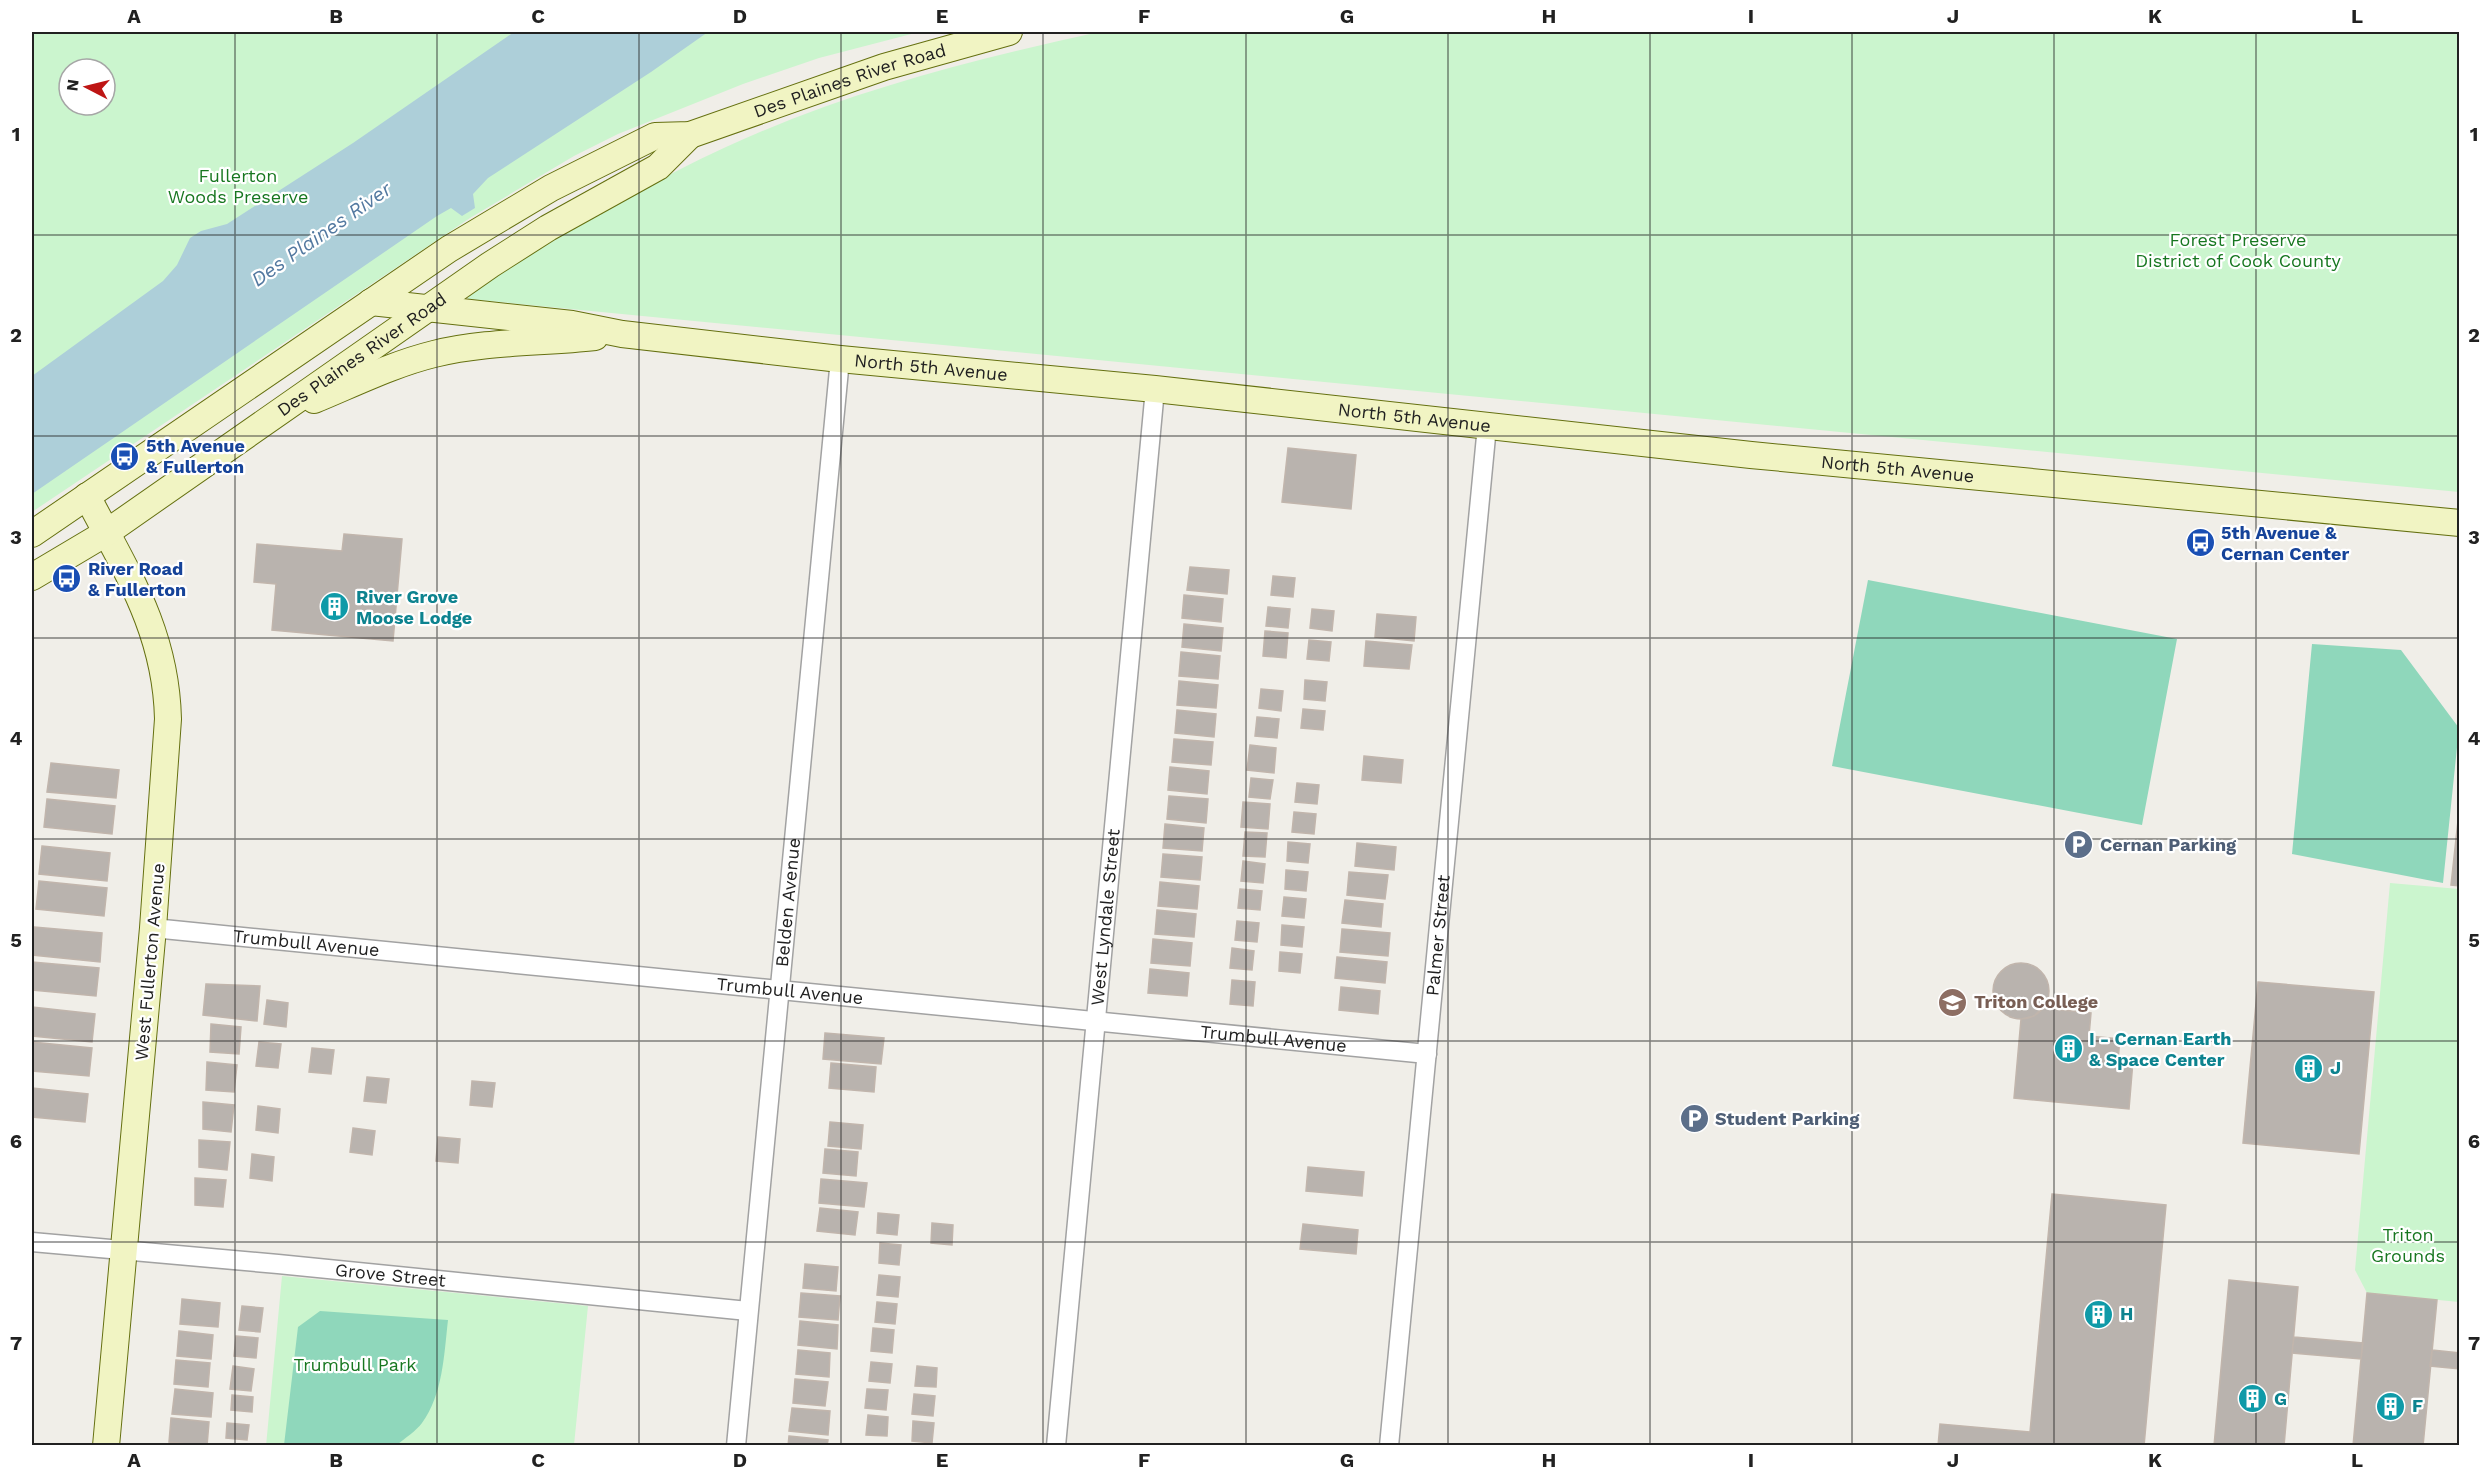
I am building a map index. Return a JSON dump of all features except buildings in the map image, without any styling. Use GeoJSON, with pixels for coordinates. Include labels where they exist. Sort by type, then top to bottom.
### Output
{"type":"FeatureCollection","features":[{"type":"Feature","properties":{"kind":"street","name":"Des Plaines River Road"},"geometry":{"type":"LineString","coordinates":[[32,534],[449,249],[551,188],[655,136],[690,135],[884,67],[1009,32]]}},
{"type":"Feature","properties":{"kind":"street","name":"Des Plaines River Road"},"geometry":{"type":"LineString","coordinates":[[32,577],[106,532],[428,308],[548,228],[658,167],[690,135]]}},
{"type":"Feature","properties":{"kind":"street","name":"North 5th Avenue"},"geometry":{"type":"LineString","coordinates":[[371,302],[572,324],[622,334],[840,359],[1155,389],[1763,456],[2460,523]]}},
{"type":"Feature","properties":{"kind":"street"},"geometry":{"type":"LineString","coordinates":[[272,418],[399,365],[436,353],[490,345],[552,342],[622,334]]}},
{"type":"Feature","properties":{"kind":"street","name":"Belden Avenue"},"geometry":{"type":"LineString","coordinates":[[736,1446],[840,359]]}},
{"type":"Feature","properties":{"kind":"street","name":"West Lyndale Street"},"geometry":{"type":"LineString","coordinates":[[1056,1446],[1155,389]]}},
{"type":"Feature","properties":{"kind":"street","name":"Palmer Street"},"geometry":{"type":"LineString","coordinates":[[1389,1446],[1487,426]]}},
{"type":"Feature","properties":{"kind":"street","name":"West Fullerton Avenue"},"geometry":{"type":"LineString","coordinates":[[87,496],[131,576],[151,623],[168,693],[167,751],[153,928],[106,1446]]}},
{"type":"Feature","properties":{"kind":"street","name":"Trumbull Avenue"},"geometry":{"type":"LineString","coordinates":[[153,928],[1427,1054]]}},
{"type":"Feature","properties":{"kind":"street","name":"Grove Street"},"geometry":{"type":"LineString","coordinates":[[32,1242],[748,1311]]}},
{"type":"Feature","properties":{"kind":"green space","name":"Fullerton Woods Preserve"},"geometry":{"type":"Polygon","coordinates":[[[32,32],[919,32],[819,58],[743,84],[618,134],[574,156],[470,218],[32,512],[32,32]]]}},
{"type":"Feature","properties":{"kind":"green space","name":"Forest Preserve District of Cook County"},"geometry":{"type":"Polygon","coordinates":[[[1099,32],[2459,32],[2459,492],[468,299],[469,293],[627,198],[693,163],[771,127],[909,79],[1099,32]]]}},
{"type":"Feature","properties":{"kind":"green space"},"geometry":{"type":"Polygon","coordinates":[[[1868,580],[2177,639],[2142,825],[1832,766],[1868,580]]]}},
{"type":"Feature","properties":{"kind":"green space"},"geometry":{"type":"Polygon","coordinates":[[[2312,644],[2401,650],[2459,728],[2443,883],[2292,854],[2312,644]]]}},
{"type":"Feature","properties":{"kind":"green space","name":"Triton Grounds"},"geometry":{"type":"Polygon","coordinates":[[[2390,883],[2459,889],[2459,1302],[2367,1293],[2355,1270],[2390,883]]]}},
{"type":"Feature","properties":{"kind":"green space","name":"Trumbull Park"},"geometry":{"type":"Polygon","coordinates":[[[282,1276],[588,1306],[574,1445],[266,1446],[282,1276]]]}},
{"type":"Feature","properties":{"kind":"green space"},"geometry":{"type":"Polygon","coordinates":[[[320,1311],[448,1320],[444,1360],[434,1400],[422,1423],[397,1445],[284,1445],[298,1327],[320,1311]]]}},
{"type":"Feature","properties":{"kind":"water","name":"Des Plaines River"},"geometry":{"type":"Polygon","coordinates":[[[514,32],[708,32],[651,72],[488,178],[473,194],[475,208],[462,216],[451,208],[437,216],[32,494],[32,376],[163,281],[177,265],[190,238],[201,231],[227,224],[353,143],[514,32]]]}},
{"type":"Feature","properties":{"kind":"place","name":"5th Avenue & Fullerton"},"geometry":{"type":"Point","coordinates":[125,456]}},
{"type":"Feature","properties":{"kind":"place","name":"5th Avenue & Cernan Center"},"geometry":{"type":"Point","coordinates":[2200,543]}},
{"type":"Feature","properties":{"kind":"place","name":"River Road & Fullerton"},"geometry":{"type":"Point","coordinates":[67,579]}},
{"type":"Feature","properties":{"kind":"place","name":"River Grove Moose Lodge"},"geometry":{"type":"Point","coordinates":[335,607]}},
{"type":"Feature","properties":{"kind":"place","name":"Cernan Parking"},"geometry":{"type":"Point","coordinates":[2079,845]}},
{"type":"Feature","properties":{"kind":"place","name":"Triton College"},"geometry":{"type":"Point","coordinates":[1953,1002]}},
{"type":"Feature","properties":{"kind":"place","name":"I - Cernan Earth & Space Center"},"geometry":{"type":"Point","coordinates":[2068,1049]}},
{"type":"Feature","properties":{"kind":"place","name":"J"},"geometry":{"type":"Point","coordinates":[2309,1068]}},
{"type":"Feature","properties":{"kind":"place","name":"Student Parking"},"geometry":{"type":"Point","coordinates":[1694,1119]}},
{"type":"Feature","properties":{"kind":"place","name":"H"},"geometry":{"type":"Point","coordinates":[2099,1314]}},
{"type":"Feature","properties":{"kind":"place","name":"G"},"geometry":{"type":"Point","coordinates":[2253,1399]}},
{"type":"Feature","properties":{"kind":"place","name":"F"},"geometry":{"type":"Point","coordinates":[2391,1406]}}]}
